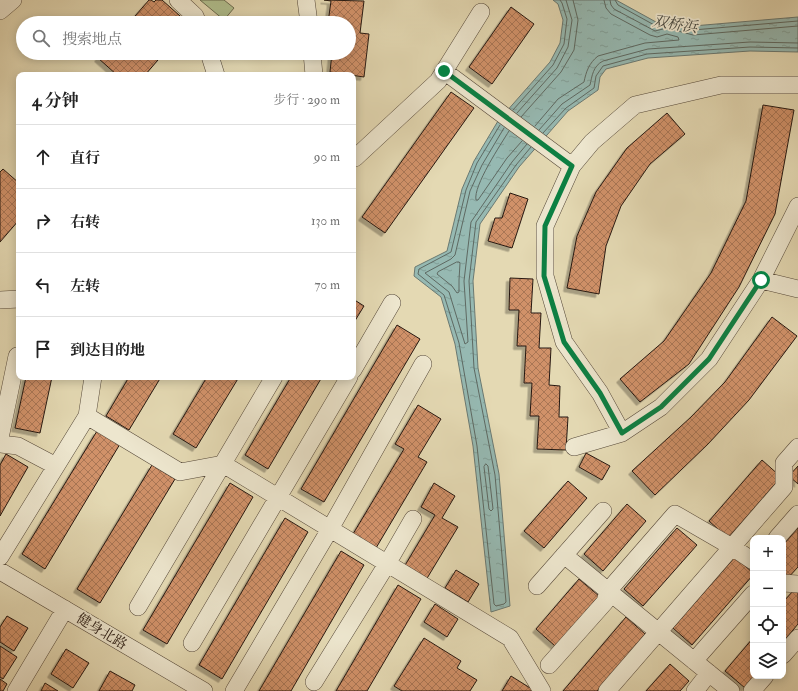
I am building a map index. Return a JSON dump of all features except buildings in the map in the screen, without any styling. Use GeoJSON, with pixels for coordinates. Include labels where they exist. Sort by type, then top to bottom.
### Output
{"type":"FeatureCollection","features":[{"type":"Feature","properties":{"kind":"street"},"geometry":{"type":"LineString","coordinates":[[0,11],[13,0]]}},
{"type":"Feature","properties":{"kind":"street"},"geometry":{"type":"LineString","coordinates":[[178,0],[194,16]]}},
{"type":"Feature","properties":{"kind":"street"},"geometry":{"type":"LineString","coordinates":[[306,0],[308,16]]}},
{"type":"Feature","properties":{"kind":"street"},"geometry":{"type":"LineString","coordinates":[[356,157],[438,80],[481,12]]}},
{"type":"Feature","properties":{"kind":"street"},"geometry":{"type":"LineString","coordinates":[[211,60],[215,72]]}},
{"type":"Feature","properties":{"kind":"street"},"geometry":{"type":"LineString","coordinates":[[313,60],[314,72]]}},
{"type":"Feature","properties":{"kind":"street"},"geometry":{"type":"LineString","coordinates":[[444,71],[572,166]]}},
{"type":"Feature","properties":{"kind":"street"},"geometry":{"type":"LineString","coordinates":[[622,433],[600,393],[564,342],[544,276],[545,226],[572,166],[592,142],[635,105],[721,85],[798,85]]}},
{"type":"Feature","properties":{"kind":"street"},"geometry":{"type":"LineString","coordinates":[[574,446],[622,433],[661,407],[709,359],[761,280],[798,206]]}},
{"type":"Feature","properties":{"kind":"street"},"geometry":{"type":"LineString","coordinates":[[761,280],[798,289]]}},
{"type":"Feature","properties":{"kind":"street"},"geometry":{"type":"LineString","coordinates":[[0,300],[16,299]]}},
{"type":"Feature","properties":{"kind":"street"},"geometry":{"type":"LineString","coordinates":[[356,365],[392,303]]}},
{"type":"Feature","properties":{"kind":"street"},"geometry":{"type":"LineString","coordinates":[[0,438],[16,361]]}},
{"type":"Feature","properties":{"kind":"street"},"geometry":{"type":"LineString","coordinates":[[234,691],[330,528],[423,364]]}},
{"type":"Feature","properties":{"kind":"street"},"geometry":{"type":"LineString","coordinates":[[0,557],[87,416],[93,380]]}},
{"type":"Feature","properties":{"kind":"street"},"geometry":{"type":"LineString","coordinates":[[138,607],[272,380]]}},
{"type":"Feature","properties":{"kind":"street"},"geometry":{"type":"LineString","coordinates":[[192,643],[347,380]]}},
{"type":"Feature","properties":{"kind":"street"},"geometry":{"type":"LineString","coordinates":[[87,416],[180,472],[223,464],[330,528],[510,638],[542,691]]}},
{"type":"Feature","properties":{"kind":"street"},"geometry":{"type":"LineString","coordinates":[[0,444],[18,446],[56,466]]}},
{"type":"Feature","properties":{"kind":"street"},"geometry":{"type":"LineString","coordinates":[[607,691],[784,487],[784,463],[798,448]]}},
{"type":"Feature","properties":{"kind":"street"},"geometry":{"type":"LineString","coordinates":[[537,586],[603,511]]}},
{"type":"Feature","properties":{"kind":"street"},"geometry":{"type":"LineString","coordinates":[[549,665],[605,602],[608,591],[675,514],[750,559]]}},
{"type":"Feature","properties":{"kind":"street"},"geometry":{"type":"LineString","coordinates":[[780,535],[798,514]]}},
{"type":"Feature","properties":{"kind":"street"},"geometry":{"type":"LineString","coordinates":[[314,682],[388,564],[413,519]]}},
{"type":"Feature","properties":{"kind":"street"},"geometry":{"type":"LineString","coordinates":[[564,555],[731,691]]}},
{"type":"Feature","properties":{"kind":"street","name":"健身北路"},"geometry":{"type":"LineString","coordinates":[[0,570],[204,691]]}},
{"type":"Feature","properties":{"kind":"street"},"geometry":{"type":"LineString","coordinates":[[694,661],[750,597]]}},
{"type":"Feature","properties":{"kind":"street"},"geometry":{"type":"LineString","coordinates":[[16,691],[65,609]]}},
{"type":"Feature","properties":{"kind":"street"},"geometry":{"type":"LineString","coordinates":[[786,652],[798,638]]}},
{"type":"Feature","properties":{"kind":"street"},"geometry":{"type":"LineString","coordinates":[[695,691],[709,673]]}},
{"type":"Feature","properties":{"kind":"street"},"geometry":{"type":"LineString","coordinates":[[752,691],[762,679]]}},
{"type":"Feature","properties":{"kind":"green space"},"geometry":{"type":"Polygon","coordinates":[[[200,0],[224,0],[234,8],[227,16],[219,16],[200,0]]]}},
{"type":"Feature","properties":{"kind":"water","name":"双桥浜"},"geometry":{"type":"Polygon","coordinates":[[[553,0],[616,0],[656,22],[667,19],[693,26],[798,17],[798,52],[750,51],[648,58],[606,69],[600,77],[598,90],[568,111],[519,167],[480,224],[473,281],[478,368],[499,474],[510,606],[491,612],[473,446],[455,344],[441,297],[414,276],[415,267],[447,251],[462,189],[474,161],[498,121],[550,62],[560,43],[563,20],[558,4],[553,0]]]}},
{"type":"Feature","properties":{"kind":"route"},"geometry":{"type":"LineString","coordinates":[[444,71],[572,166],[545,226],[544,276],[564,342],[600,393],[622,433],[661,407],[709,359],[761,280]]}}]}
